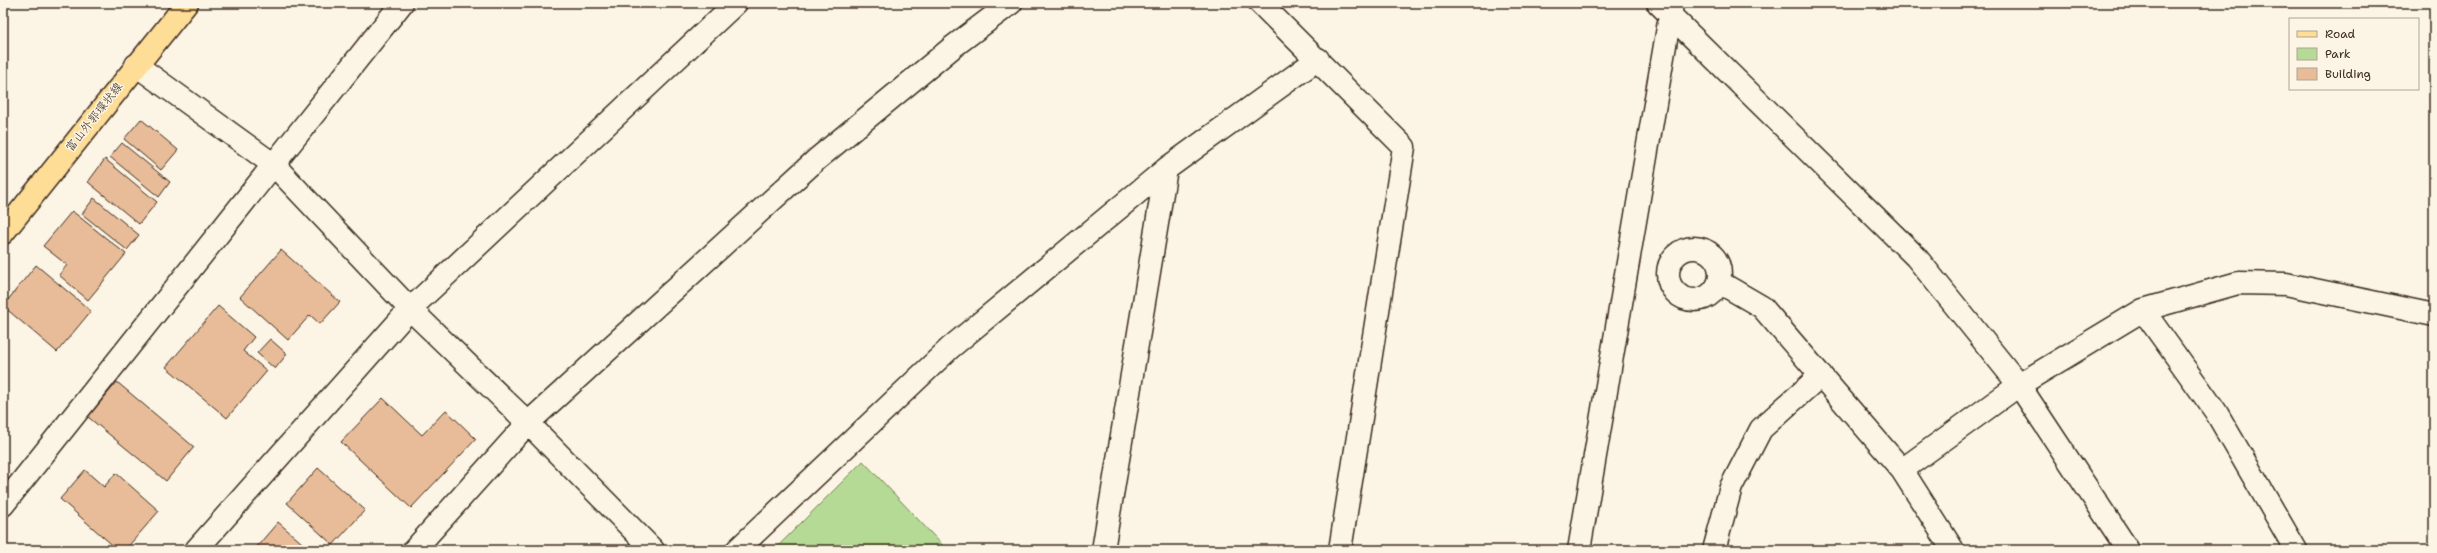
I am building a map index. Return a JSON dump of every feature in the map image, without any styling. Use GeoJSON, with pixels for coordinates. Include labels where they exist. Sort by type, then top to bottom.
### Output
{"type":"FeatureCollection","features":[{"type":"Feature","properties":{"kind":"main road","name":"富山外郭環状線"},"geometry":{"type":"LineString","coordinates":[[3,233],[186,3]]}},
{"type":"Feature","properties":{"kind":"street"},"geometry":{"type":"LineString","coordinates":[[3,505],[402,3]]}},
{"type":"Feature","properties":{"kind":"street"},"geometry":{"type":"LineString","coordinates":[[196,550],[410,309],[736,3]]}},
{"type":"Feature","properties":{"kind":"street"},"geometry":{"type":"LineString","coordinates":[[414,550],[528,422],[816,160],[954,46],[1011,3]]}},
{"type":"Feature","properties":{"kind":"street"},"geometry":{"type":"LineString","coordinates":[[1260,3],[1318,59],[1404,147],[1340,550]]}},
{"type":"Feature","properties":{"kind":"street"},"geometry":{"type":"LineString","coordinates":[[1666,7],[1916,257],[2019,385],[2128,550]]}},
{"type":"Feature","properties":{"kind":"street"},"geometry":{"type":"LineString","coordinates":[[1579,550],[1666,7]]}},
{"type":"Feature","properties":{"kind":"street"},"geometry":{"type":"LineString","coordinates":[[737,550],[950,348],[1166,169],[1318,59]]}},
{"type":"Feature","properties":{"kind":"street"},"geometry":{"type":"LineString","coordinates":[[136,64],[274,165],[410,309],[528,422],[653,550]]}},
{"type":"Feature","properties":{"kind":"street"},"geometry":{"type":"LineString","coordinates":[[1104,550],[1166,169]]}},
{"type":"Feature","properties":{"kind":"street"},"geometry":{"type":"LineString","coordinates":[[1719,282],[1762,307],[1902,470],[1953,550]]}},
{"type":"Feature","properties":{"kind":"street"},"geometry":{"type":"LineString","coordinates":[[1902,470],[2019,385],[2143,310],[2238,282],[2286,284],[2434,315]]}},
{"type":"Feature","properties":{"kind":"street"},"geometry":{"type":"LineString","coordinates":[[2143,310],[2216,412],[2296,550]]}},
{"type":"Feature","properties":{"kind":"street"},"geometry":{"type":"LineString","coordinates":[[1714,550],[1731,487],[1761,429],[1821,375]]}},
{"type":"Feature","properties":{"kind":"green space"},"geometry":{"type":"Polygon","coordinates":[[[863,461],[947,550],[774,550],[863,461]]]}},
{"type":"Feature","properties":{"kind":"building"},"geometry":{"type":"Polygon","coordinates":[[[141,119],[178,150],[161,170],[124,139],[141,119]]]}},
{"type":"Feature","properties":{"kind":"building"},"geometry":{"type":"Polygon","coordinates":[[[122,143],[170,182],[159,197],[110,157],[122,143]]]}},
{"type":"Feature","properties":{"kind":"building"},"geometry":{"type":"Polygon","coordinates":[[[105,159],[157,202],[139,224],[88,182],[105,159]]]}},
{"type":"Feature","properties":{"kind":"building"},"geometry":{"type":"Polygon","coordinates":[[[94,198],[139,235],[127,250],[82,214],[94,198]]]}},
{"type":"Feature","properties":{"kind":"building"},"geometry":{"type":"Polygon","coordinates":[[[72,211],[126,254],[88,300],[59,275],[67,265],[43,246],[72,211]]]}},
{"type":"Feature","properties":{"kind":"building"},"geometry":{"type":"Polygon","coordinates":[[[281,250],[340,302],[320,324],[310,315],[288,340],[240,297],[281,250]]]}},
{"type":"Feature","properties":{"kind":"building"},"geometry":{"type":"Polygon","coordinates":[[[36,265],[91,311],[57,352],[3,306],[36,265]]]}},
{"type":"Feature","properties":{"kind":"building"},"geometry":{"type":"Polygon","coordinates":[[[218,306],[254,337],[243,351],[267,371],[227,418],[166,367],[218,306]]]}},
{"type":"Feature","properties":{"kind":"building"},"geometry":{"type":"Polygon","coordinates":[[[270,339],[287,354],[275,369],[257,353],[270,339]]]}},
{"type":"Feature","properties":{"kind":"building"},"geometry":{"type":"Polygon","coordinates":[[[117,382],[194,447],[166,481],[88,417],[117,382]]]}},
{"type":"Feature","properties":{"kind":"building"},"geometry":{"type":"Polygon","coordinates":[[[383,398],[422,435],[446,410],[476,439],[411,508],[341,442],[383,398]]]}},
{"type":"Feature","properties":{"kind":"building"},"geometry":{"type":"Polygon","coordinates":[[[318,468],[365,510],[333,545],[287,503],[318,468]]]}},
{"type":"Feature","properties":{"kind":"building"},"geometry":{"type":"Polygon","coordinates":[[[85,470],[104,487],[116,473],[159,511],[125,550],[118,550],[60,499],[85,470]]]}},
{"type":"Feature","properties":{"kind":"building"},"geometry":{"type":"Polygon","coordinates":[[[278,522],[310,550],[254,550],[278,522]]]}}]}
